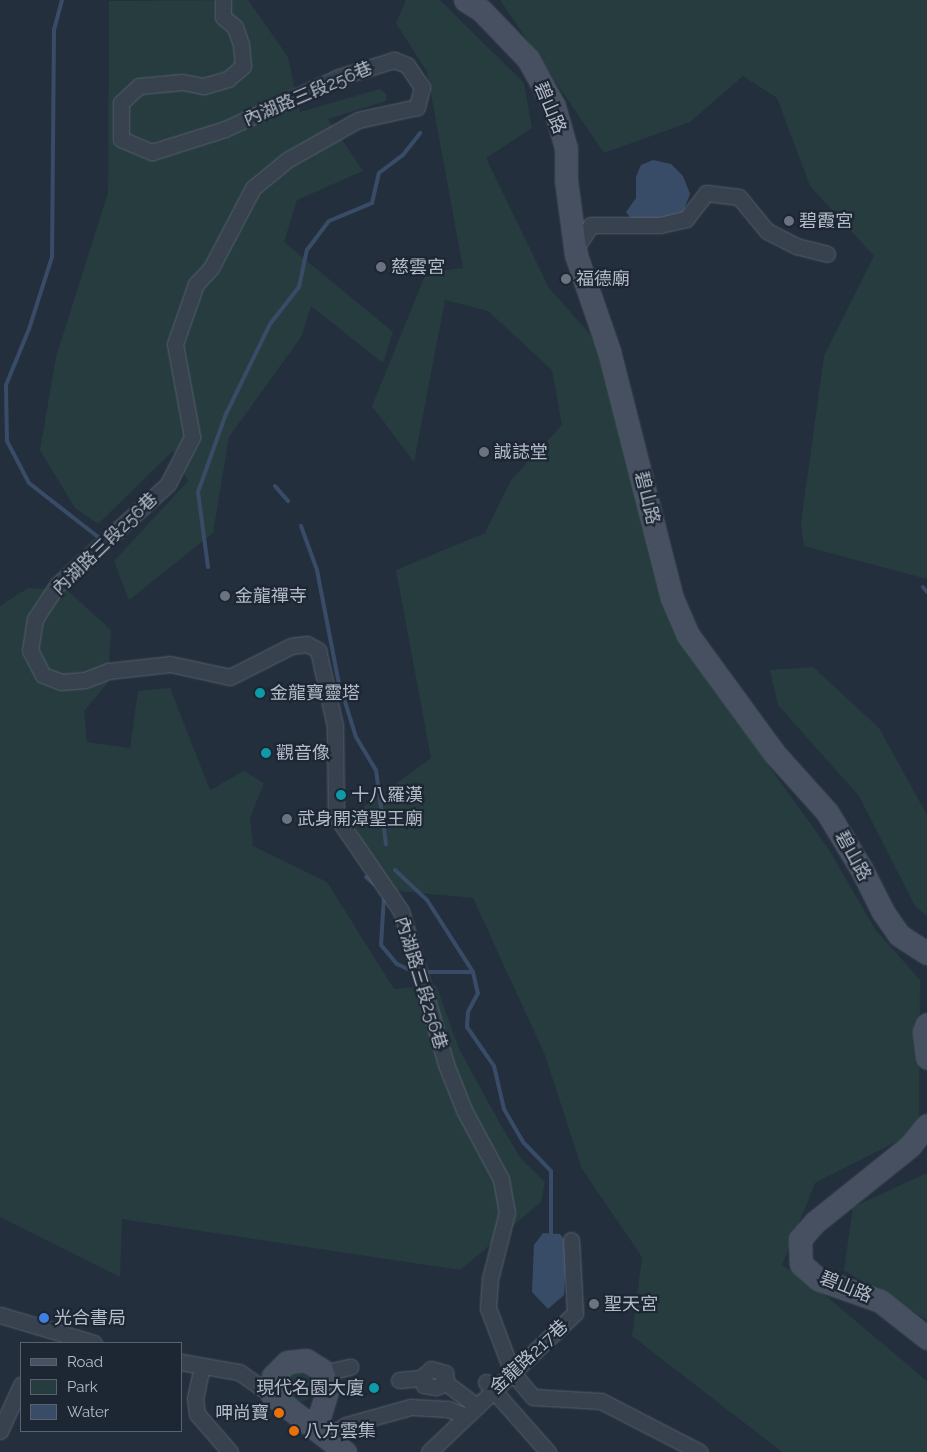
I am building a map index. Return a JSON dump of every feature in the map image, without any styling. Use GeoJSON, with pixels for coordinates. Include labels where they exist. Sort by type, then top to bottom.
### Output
{"type":"FeatureCollection","features":[{"type":"Feature","properties":{"kind":"street","name":"內湖路三段256巷"},"geometry":{"type":"LineString","coordinates":[[223,0],[224,17],[235,27],[241,44],[243,66],[228,79],[203,86],[182,82],[139,86],[121,103],[121,139],[152,152],[225,129],[339,77],[394,60],[407,65],[422,87],[417,107],[358,120],[287,160],[253,188],[211,268],[196,284],[175,344],[187,396],[192,438],[168,484],[58,584],[35,619],[30,650],[43,675],[61,682],[85,680],[116,670],[170,664],[230,677],[291,646],[306,644],[318,650],[335,726],[336,816],[400,911],[447,1067],[464,1110],[501,1179],[507,1212],[490,1279],[488,1308],[512,1372]]}},
{"type":"Feature","properties":{"kind":"street","name":"碧山路"},"geometry":{"type":"LineString","coordinates":[[465,0],[481,10],[528,59],[554,106],[566,148],[566,180],[574,244],[609,351],[672,598],[688,636],[774,753],[827,812],[882,912],[900,935],[927,953]]}},
{"type":"Feature","properties":{"kind":"street"},"geometry":{"type":"LineString","coordinates":[[574,244],[581,240],[591,224],[660,225],[686,219],[706,193],[739,197],[767,231],[796,246],[826,254]]}},
{"type":"Feature","properties":{"kind":"street"},"geometry":{"type":"LineString","coordinates":[[927,1024],[924,1032],[927,1058]]}},
{"type":"Feature","properties":{"kind":"street","name":"碧山路"},"geometry":{"type":"LineString","coordinates":[[927,1125],[910,1146],[815,1222],[800,1239],[801,1264],[818,1279],[880,1301],[927,1338]]}},
{"type":"Feature","properties":{"kind":"street","name":"金龍路217巷"},"geometry":{"type":"LineString","coordinates":[[429,1452],[472,1411],[490,1386],[512,1372],[576,1313],[570,1240]]}},
{"type":"Feature","properties":{"kind":"street"},"geometry":{"type":"LineString","coordinates":[[0,1315],[44,1337],[86,1342]]}},
{"type":"Feature","properties":{"kind":"street"},"geometry":{"type":"LineString","coordinates":[[272,1395],[274,1376],[287,1362],[306,1360],[324,1373],[328,1388],[318,1421],[328,1436]]}},
{"type":"Feature","properties":{"kind":"street"},"geometry":{"type":"LineString","coordinates":[[182,1362],[239,1372],[328,1436],[345,1452]]}},
{"type":"Feature","properties":{"kind":"street"},"geometry":{"type":"LineString","coordinates":[[202,1366],[194,1398],[197,1414],[230,1452]]}},
{"type":"Feature","properties":{"kind":"street"},"geometry":{"type":"LineString","coordinates":[[324,1373],[350,1367]]}},
{"type":"Feature","properties":{"kind":"street"},"geometry":{"type":"LineString","coordinates":[[399,1380],[421,1378],[431,1369],[440,1370],[445,1373],[446,1383],[472,1411]]}},
{"type":"Feature","properties":{"kind":"street"},"geometry":{"type":"LineString","coordinates":[[512,1372],[533,1397]]}},
{"type":"Feature","properties":{"kind":"street"},"geometry":{"type":"LineString","coordinates":[[490,1386],[514,1412],[542,1450]]}},
{"type":"Feature","properties":{"kind":"street"},"geometry":{"type":"LineString","coordinates":[[0,1431],[20,1387]]}},
{"type":"Feature","properties":{"kind":"street"},"geometry":{"type":"LineString","coordinates":[[514,1412],[533,1397],[601,1401],[700,1452]]}},
{"type":"Feature","properties":{"kind":"street"},"geometry":{"type":"LineString","coordinates":[[328,1436],[346,1425],[411,1407],[428,1406],[472,1411]]}},
{"type":"Feature","properties":{"kind":"green space"},"geometry":{"type":"Polygon","coordinates":[[[248,0],[288,57],[300,112],[380,89],[386,94],[386,101],[328,119],[363,171],[297,200],[284,242],[393,332],[383,363],[311,306],[301,337],[229,437],[213,533],[129,600],[114,561],[188,481],[173,451],[98,524],[75,508],[40,450],[56,357],[108,193],[109,1],[248,0]]]}},
{"type":"Feature","properties":{"kind":"green space"},"geometry":{"type":"Polygon","coordinates":[[[406,0],[440,0],[524,83],[532,128],[486,158],[549,288],[605,351],[661,599],[691,658],[828,848],[875,929],[920,980],[919,1130],[815,1183],[782,1265],[820,1291],[927,1381],[927,1452],[782,1452],[632,1336],[642,1257],[582,1169],[545,1055],[473,898],[388,890],[350,817],[431,758],[396,570],[485,533],[511,480],[562,425],[552,370],[488,311],[445,300],[414,462],[372,406],[426,273],[463,268],[427,72],[396,23],[406,0]]]}},
{"type":"Feature","properties":{"kind":"green space"},"geometry":{"type":"Polygon","coordinates":[[[500,0],[927,0],[927,579],[804,546],[801,523],[824,356],[874,256],[810,186],[777,98],[743,76],[690,122],[604,153],[500,0]]]}},
{"type":"Feature","properties":{"kind":"green space"},"geometry":{"type":"Polygon","coordinates":[[[28,588],[67,590],[111,630],[108,682],[84,711],[87,742],[130,748],[138,691],[170,688],[210,790],[244,771],[264,783],[250,818],[253,846],[327,882],[394,989],[436,985],[459,1049],[502,1127],[521,1159],[545,1182],[541,1202],[460,1270],[122,1219],[120,1277],[0,1217],[0,606],[28,588]]]}},
{"type":"Feature","properties":{"kind":"green space"},"geometry":{"type":"Polygon","coordinates":[[[813,667],[879,728],[927,815],[927,916],[915,906],[859,796],[778,705],[770,670],[813,667]]]}},
{"type":"Feature","properties":{"kind":"green space"},"geometry":{"type":"Polygon","coordinates":[[[927,1173],[927,1320],[844,1270],[853,1207],[927,1173]]]}},
{"type":"Feature","properties":{"kind":"green space"},"geometry":{"type":"Polygon","coordinates":[[[301,1369],[307,1370],[312,1374],[316,1379],[316,1391],[312,1396],[307,1400],[301,1401],[295,1400],[290,1396],[286,1391],[285,1385],[286,1379],[290,1374],[295,1370],[301,1369]]]}},
{"type":"Feature","properties":{"kind":"water"},"geometry":{"type":"Polygon","coordinates":[[[653,160],[671,164],[683,176],[690,194],[683,212],[636,225],[626,212],[636,198],[636,177],[641,165],[653,160]]]}},
{"type":"Feature","properties":{"kind":"water"},"geometry":{"type":"Polygon","coordinates":[[[543,1233],[560,1234],[567,1243],[564,1295],[548,1309],[532,1292],[534,1245],[543,1233]]]}},
{"type":"Feature","properties":{"kind":"waterway"},"geometry":{"type":"LineString","coordinates":[[62,0],[54,29],[52,257],[29,329],[6,385],[7,441],[29,483],[102,540]]}},
{"type":"Feature","properties":{"kind":"waterway"},"geometry":{"type":"LineString","coordinates":[[208,567],[198,492],[226,414],[270,324],[299,287],[307,250],[329,221],[372,203],[379,173],[403,155],[420,133]]}},
{"type":"Feature","properties":{"kind":"waterway"},"geometry":{"type":"LineString","coordinates":[[275,486],[288,501]]}},
{"type":"Feature","properties":{"kind":"waterway"},"geometry":{"type":"LineString","coordinates":[[301,526],[317,570],[338,679],[356,737],[376,770],[386,844]]}},
{"type":"Feature","properties":{"kind":"waterway"},"geometry":{"type":"LineString","coordinates":[[923,587],[927,592]]}},
{"type":"Feature","properties":{"kind":"waterway"},"geometry":{"type":"LineString","coordinates":[[395,870],[427,900],[473,972],[478,993],[468,1012],[467,1027],[494,1066],[504,1109],[524,1143],[551,1171],[551,1236]]}},
{"type":"Feature","properties":{"kind":"waterway"},"geometry":{"type":"LineString","coordinates":[[366,877],[374,884]]}},
{"type":"Feature","properties":{"kind":"waterway"},"geometry":{"type":"LineString","coordinates":[[384,896],[381,945],[397,964],[414,972]]}},
{"type":"Feature","properties":{"kind":"waterway"},"geometry":{"type":"LineString","coordinates":[[424,972],[473,972]]}},
{"type":"Feature","properties":{"kind":"place","name":"碧霞宮"},"geometry":{"type":"Point","coordinates":[789,221]}},
{"type":"Feature","properties":{"kind":"place","name":"慈雲宮"},"geometry":{"type":"Point","coordinates":[381,267]}},
{"type":"Feature","properties":{"kind":"place","name":"福德廟"},"geometry":{"type":"Point","coordinates":[566,279]}},
{"type":"Feature","properties":{"kind":"place","name":"誠誌堂"},"geometry":{"type":"Point","coordinates":[484,452]}},
{"type":"Feature","properties":{"kind":"place","name":"金龍禪寺"},"geometry":{"type":"Point","coordinates":[225,596]}},
{"type":"Feature","properties":{"kind":"place","name":"金龍寶靈塔"},"geometry":{"type":"Point","coordinates":[260,693]}},
{"type":"Feature","properties":{"kind":"place","name":"觀音像"},"geometry":{"type":"Point","coordinates":[266,753]}},
{"type":"Feature","properties":{"kind":"place","name":"十八羅漢"},"geometry":{"type":"Point","coordinates":[341,795]}},
{"type":"Feature","properties":{"kind":"place","name":"武身開漳聖王廟"},"geometry":{"type":"Point","coordinates":[287,819]}},
{"type":"Feature","properties":{"kind":"place","name":"聖天宮"},"geometry":{"type":"Point","coordinates":[594,1304]}},
{"type":"Feature","properties":{"kind":"place","name":"光合書局"},"geometry":{"type":"Point","coordinates":[44,1318]}},
{"type":"Feature","properties":{"kind":"place","name":"現代名園大廈"},"geometry":{"type":"Point","coordinates":[374,1388]}},
{"type":"Feature","properties":{"kind":"place","name":"呷尚寶"},"geometry":{"type":"Point","coordinates":[279,1413]}},
{"type":"Feature","properties":{"kind":"place","name":"八方雲集"},"geometry":{"type":"Point","coordinates":[294,1431]}}]}
